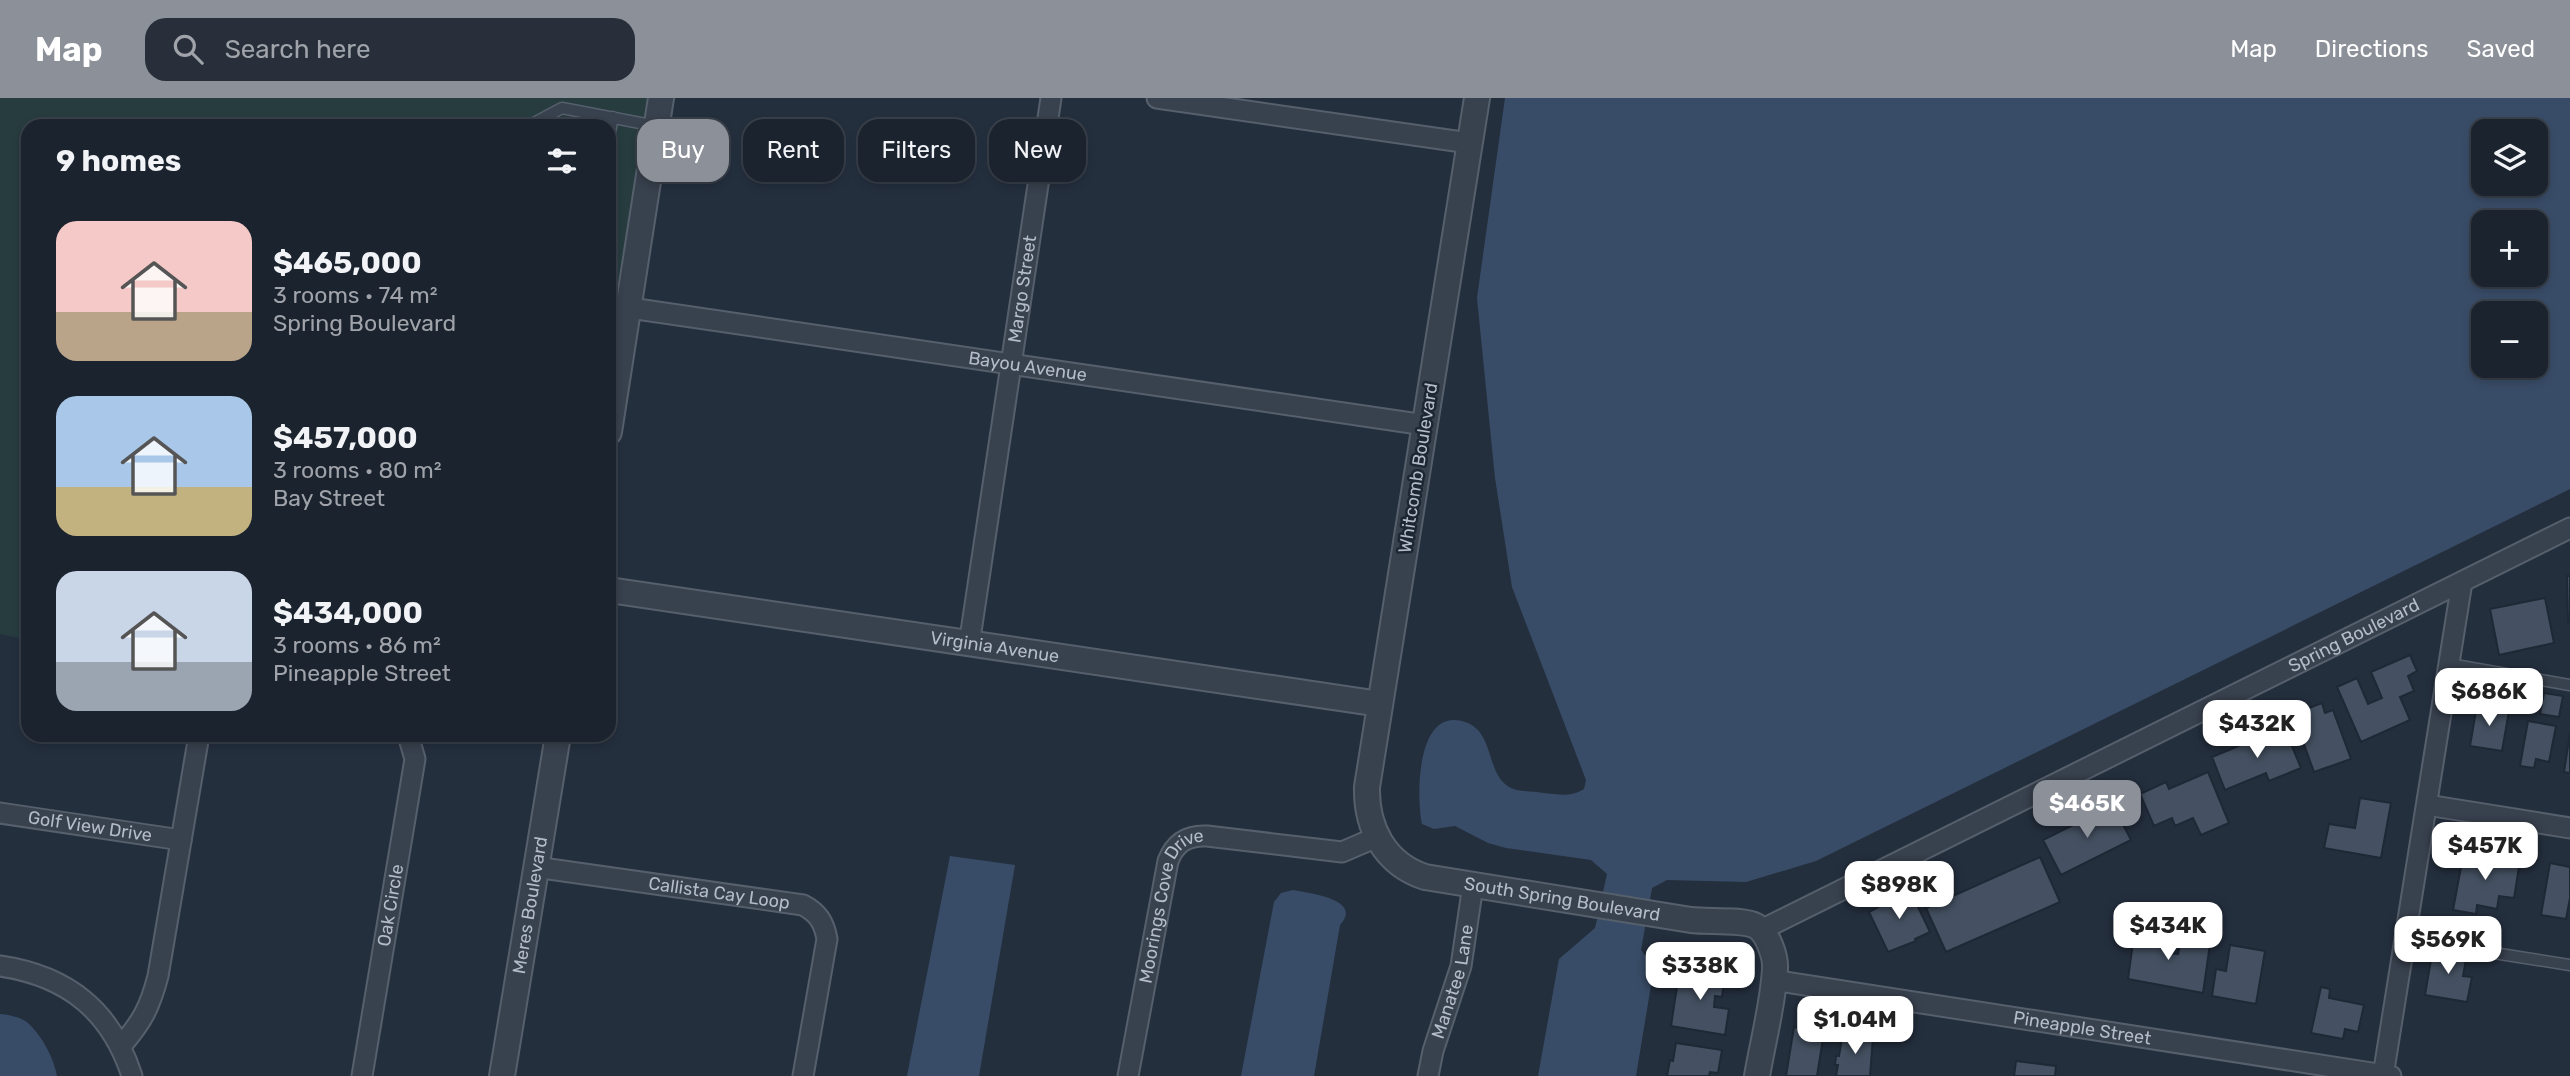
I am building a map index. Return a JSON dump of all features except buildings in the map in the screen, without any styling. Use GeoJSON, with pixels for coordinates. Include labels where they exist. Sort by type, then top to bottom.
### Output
{"type":"FeatureCollection","features":[{"type":"Feature","properties":{"kind":"street"},"geometry":{"type":"LineString","coordinates":[[658,119],[661,98]]}},
{"type":"Feature","properties":{"kind":"street","name":"Margo Street"},"geometry":{"type":"LineString","coordinates":[[970,645],[1051,98]]}},
{"type":"Feature","properties":{"kind":"street"},"geometry":{"type":"LineString","coordinates":[[1157,98],[1469,143]]}},
{"type":"Feature","properties":{"kind":"street","name":"Whitcomb Boulevard"},"geometry":{"type":"LineString","coordinates":[[1377,837],[1367,797],[1477,98]]}},
{"type":"Feature","properties":{"kind":"street"},"geometry":{"type":"LineString","coordinates":[[616,391],[649,182]]}},
{"type":"Feature","properties":{"kind":"street","name":"Bayou Avenue"},"geometry":{"type":"LineString","coordinates":[[630,308],[1426,425]]}},
{"type":"Feature","properties":{"kind":"street","name":"Spring Boulevard"},"geometry":{"type":"LineString","coordinates":[[1761,930],[2570,528]]}},
{"type":"Feature","properties":{"kind":"street"},"geometry":{"type":"LineString","coordinates":[[2385,1076],[2462,582]]}},
{"type":"Feature","properties":{"kind":"street","name":"Virginia Avenue"},"geometry":{"type":"LineString","coordinates":[[616,591],[1380,704]]}},
{"type":"Feature","properties":{"kind":"street"},"geometry":{"type":"LineString","coordinates":[[121,1046],[141,1024],[150,1006],[158,976],[198,742]]}},
{"type":"Feature","properties":{"kind":"street","name":"Oak Circle"},"geometry":{"type":"LineString","coordinates":[[362,1076],[415,759],[410,742]]}},
{"type":"Feature","properties":{"kind":"street","name":"Meres Boulevard"},"geometry":{"type":"LineString","coordinates":[[502,1076],[557,742]]}},
{"type":"Feature","properties":{"kind":"street"},"geometry":{"type":"LineString","coordinates":[[2427,805],[2570,828]]}},
{"type":"Feature","properties":{"kind":"street","name":"Golf View Drive"},"geometry":{"type":"LineString","coordinates":[[0,813],[181,840]]}},
{"type":"Feature","properties":{"kind":"street","name":"Moorings Cove Drive"},"geometry":{"type":"LineString","coordinates":[[1128,1076],[1168,861],[1175,847],[1192,836],[1207,836],[1342,852],[1377,837]]}},
{"type":"Feature","properties":{"kind":"street","name":"South Spring Boulevard"},"geometry":{"type":"LineString","coordinates":[[1377,837],[1391,857],[1414,873],[1429,878],[1704,922],[1737,921],[1761,930]]}},
{"type":"Feature","properties":{"kind":"street","name":"Callista Cay Loop"},"geometry":{"type":"LineString","coordinates":[[536,867],[803,905],[815,911],[827,939],[803,1076]]}},
{"type":"Feature","properties":{"kind":"street","name":"Manatee Lane"},"geometry":{"type":"LineString","coordinates":[[1428,1076],[1433,1051],[1461,966],[1473,885]]}},
{"type":"Feature","properties":{"kind":"street"},"geometry":{"type":"LineString","coordinates":[[1757,1076],[1774,960],[1761,930]]}},
{"type":"Feature","properties":{"kind":"street"},"geometry":{"type":"LineString","coordinates":[[0,966],[27,970],[56,981],[74,992],[104,1020],[121,1046],[132,1076]]}},
{"type":"Feature","properties":{"kind":"street","name":"Pineapple Street"},"geometry":{"type":"LineString","coordinates":[[1773,980],[2385,1076]]}},
{"type":"Feature","properties":{"kind":"lane"},"geometry":{"type":"LineString","coordinates":[[541,119],[562,108],[637,122]]}},
{"type":"Feature","properties":{"kind":"lane"},"geometry":{"type":"LineString","coordinates":[[2449,664],[2570,685]]}},
{"type":"Feature","properties":{"kind":"lane"},"geometry":{"type":"LineString","coordinates":[[2405,939],[2570,965]]}},
{"type":"Feature","properties":{"kind":"green space"},"geometry":{"type":"Polygon","coordinates":[[[0,98],[649,98],[646,119],[637,119],[637,177],[616,316],[616,119],[21,119],[21,638],[0,634],[0,98]]]}},
{"type":"Feature","properties":{"kind":"water"},"geometry":{"type":"Polygon","coordinates":[[[1505,98],[2570,98],[2570,489],[1816,861],[1746,882],[1667,880],[1652,888],[1641,950],[1654,967],[1636,1076],[1538,1076],[1559,959],[1595,928],[1607,874],[1591,860],[1506,848],[1488,843],[1455,826],[1434,829],[1422,824],[1419,793],[1423,755],[1429,738],[1438,726],[1451,720],[1468,723],[1477,729],[1498,774],[1511,788],[1569,794],[1584,789],[1586,780],[1512,587],[1495,478],[1477,298],[1505,98]]]}},
{"type":"Feature","properties":{"kind":"water"},"geometry":{"type":"Polygon","coordinates":[[[950,856],[1015,865],[979,1076],[907,1076],[950,856]]]}},
{"type":"Feature","properties":{"kind":"water"},"geometry":{"type":"Polygon","coordinates":[[[1293,890],[1331,899],[1345,909],[1314,1076],[1241,1076],[1274,902],[1281,893],[1293,890]]]}},
{"type":"Feature","properties":{"kind":"water"},"geometry":{"type":"Polygon","coordinates":[[[0,1014],[21,1019],[31,1026],[47,1049],[57,1076],[0,1076],[0,1014]]]}}]}
